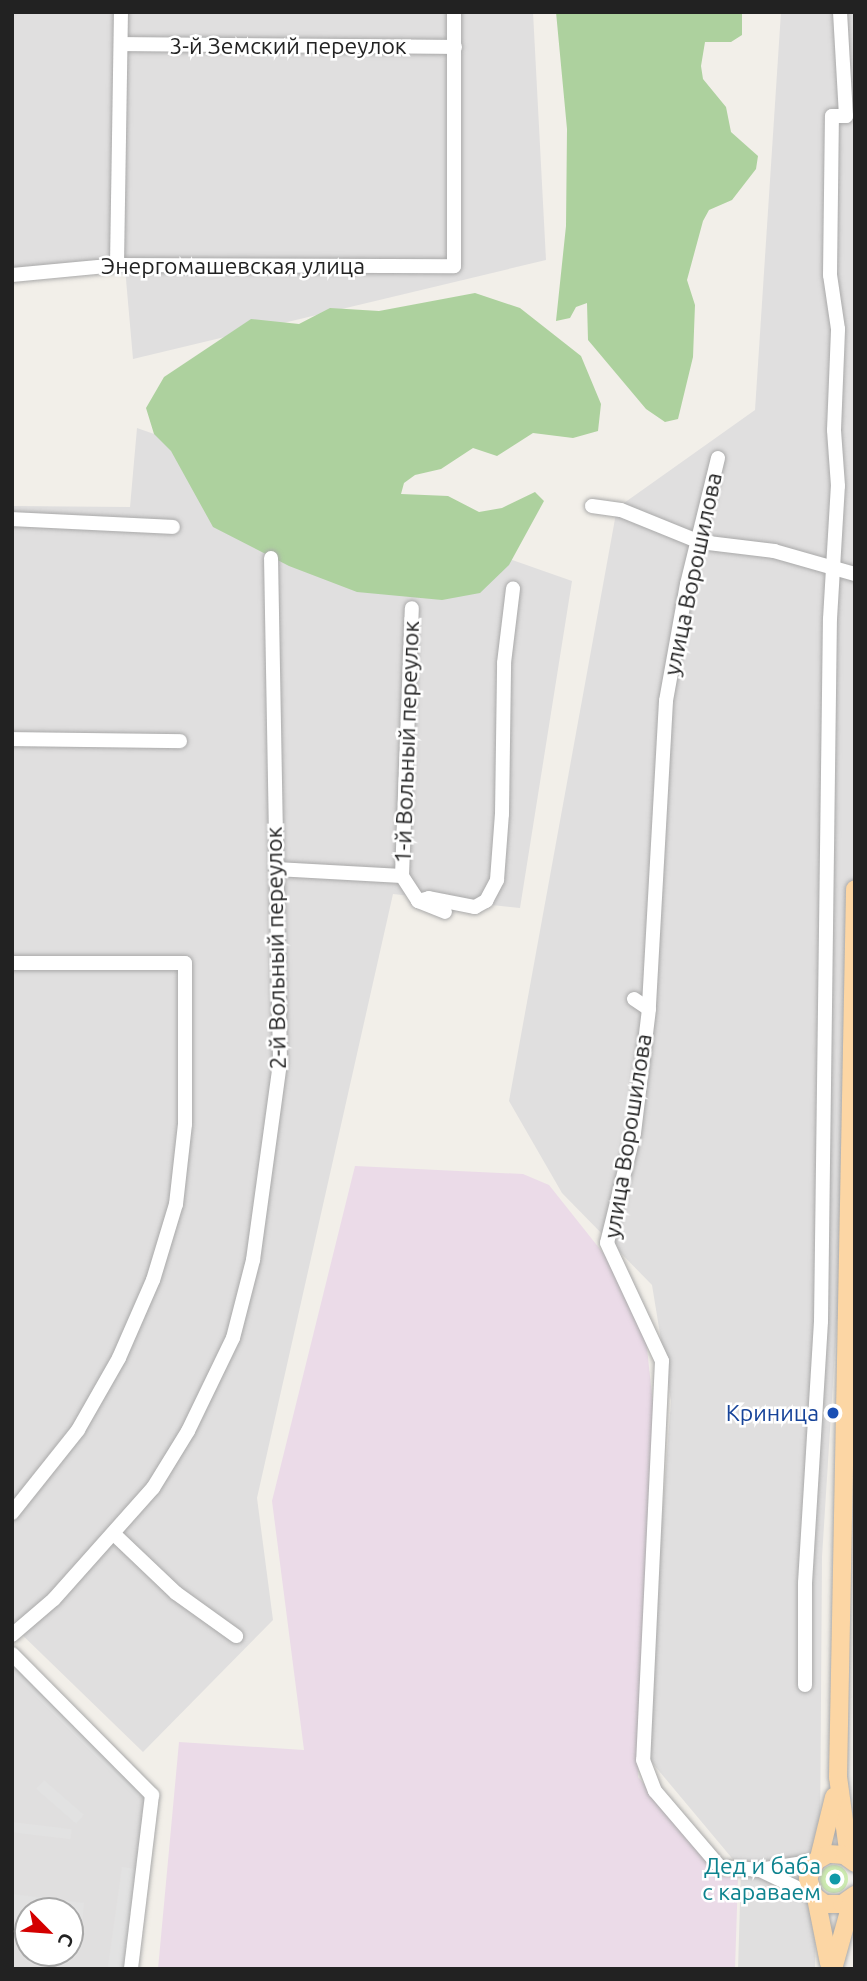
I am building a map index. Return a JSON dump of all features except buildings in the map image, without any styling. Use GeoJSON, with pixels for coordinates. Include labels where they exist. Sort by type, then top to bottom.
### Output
{"type":"FeatureCollection","features":[{"type":"Feature","properties":{"kind":"main road"},"geometry":{"type":"LineString","coordinates":[[852,1860],[838,1777],[852,1300],[855,889]]}},
{"type":"Feature","properties":{"kind":"main road"},"geometry":{"type":"LineString","coordinates":[[831,1969],[815,1897],[808,1878],[817,1860],[838,1777]]}},
{"type":"Feature","properties":{"kind":"main road"},"geometry":{"type":"LineString","coordinates":[[817,1860],[834,1853],[852,1860]]}},
{"type":"Feature","properties":{"kind":"main road"},"geometry":{"type":"LineString","coordinates":[[815,1897],[836,1905],[854,1896]]}},
{"type":"Feature","properties":{"kind":"main road"},"geometry":{"type":"LineString","coordinates":[[831,1969],[840,1929],[854,1896]]}},
{"type":"Feature","properties":{"kind":"street"},"geometry":{"type":"LineString","coordinates":[[117,265],[121,12]]}},
{"type":"Feature","properties":{"kind":"street"},"geometry":{"type":"LineString","coordinates":[[454,12],[455,47]]}},
{"type":"Feature","properties":{"kind":"street"},"geometry":{"type":"LineString","coordinates":[[805,1685],[805,1583],[821,1321],[830,619],[836,569],[838,329],[830,275],[832,116],[850,116],[840,12]]}},
{"type":"Feature","properties":{"kind":"street","name":"3-й Земский переулок"},"geometry":{"type":"LineString","coordinates":[[122,44],[455,47]]}},
{"type":"Feature","properties":{"kind":"street","name":"Энергомашевская улица"},"geometry":{"type":"LineString","coordinates":[[12,275],[117,265],[454,266],[455,47]]}},
{"type":"Feature","properties":{"kind":"street","name":"улица Ворошилова"},"geometry":{"type":"LineString","coordinates":[[718,458],[666,702],[649,1009],[634,1133],[607,1243],[662,1361],[643,1767],[654,1791],[712,1861],[725,1869],[759,1870]]}},
{"type":"Feature","properties":{"kind":"street"},"geometry":{"type":"LineString","coordinates":[[592,506],[621,510],[700,542],[774,551],[855,574]]}},
{"type":"Feature","properties":{"kind":"street"},"geometry":{"type":"LineString","coordinates":[[12,519],[173,527]]}},
{"type":"Feature","properties":{"kind":"street","name":"2-й Вольный переулок"},"geometry":{"type":"LineString","coordinates":[[12,1636],[115,1535],[153,1488],[188,1431],[233,1338],[253,1260],[280,1062],[271,558]]}},
{"type":"Feature","properties":{"kind":"street"},"geometry":{"type":"LineString","coordinates":[[418,901],[429,898],[475,907],[486,901],[496,880],[502,814],[504,663],[513,589]]}},
{"type":"Feature","properties":{"kind":"street","name":"1-й Вольный переулок"},"geometry":{"type":"LineString","coordinates":[[402,876],[412,608]]}},
{"type":"Feature","properties":{"kind":"street"},"geometry":{"type":"LineString","coordinates":[[12,739],[180,741]]}},
{"type":"Feature","properties":{"kind":"street"},"geometry":{"type":"LineString","coordinates":[[276,869],[402,876],[418,901],[445,912]]}},
{"type":"Feature","properties":{"kind":"street"},"geometry":{"type":"LineString","coordinates":[[12,963],[185,963],[185,1124],[176,1204],[153,1280],[119,1358],[78,1430],[12,1513]]}},
{"type":"Feature","properties":{"kind":"street"},"geometry":{"type":"LineString","coordinates":[[634,999],[649,1009]]}},
{"type":"Feature","properties":{"kind":"street"},"geometry":{"type":"LineString","coordinates":[[115,1535],[176,1593],[236,1636]]}},
{"type":"Feature","properties":{"kind":"street"},"geometry":{"type":"LineString","coordinates":[[12,1654],[152,1795],[131,1969]]}},
{"type":"Feature","properties":{"kind":"street"},"geometry":{"type":"LineString","coordinates":[[759,1870],[817,1860]]}},
{"type":"Feature","properties":{"kind":"street"},"geometry":{"type":"LineString","coordinates":[[759,1870],[815,1897]]}},
{"type":"Feature","properties":{"kind":"shaded area"},"geometry":{"type":"Polygon","coordinates":[[[12,12],[533,12],[546,260],[133,359],[125,268],[12,281],[12,12]]]}},
{"type":"Feature","properties":{"kind":"shaded area"},"geometry":{"type":"Polygon","coordinates":[[[781,12],[855,12],[855,1320],[837,1319],[822,1557],[820,1842],[801,1874],[816,1916],[815,1969],[738,1969],[741,1869],[644,1753],[671,1401],[652,1285],[562,1193],[509,1101],[617,508],[755,410],[781,12]]]}},
{"type":"Feature","properties":{"kind":"shaded area"},"geometry":{"type":"Polygon","coordinates":[[[137,428],[572,581],[520,908],[393,894],[257,1498],[273,1620],[143,1752],[12,1625],[12,506],[130,507],[137,428]]]}},
{"type":"Feature","properties":{"kind":"shaded area"},"geometry":{"type":"Polygon","coordinates":[[[355,1166],[523,1174],[549,1185],[642,1302],[656,1432],[656,1481],[638,1777],[724,1877],[738,1877],[735,1969],[158,1969],[179,1742],[304,1750],[272,1501],[355,1166]]]}},
{"type":"Feature","properties":{"kind":"shaded area"},"geometry":{"type":"Polygon","coordinates":[[[12,1660],[147,1796],[126,1969],[12,1969],[12,1660]]]}},
{"type":"Feature","properties":{"kind":"shaded area"},"geometry":{"type":"Polygon","coordinates":[[[12,1663],[147,1787],[137,1798],[12,1673],[12,1663]]]}},
{"type":"Feature","properties":{"kind":"shaded area"},"geometry":{"type":"Polygon","coordinates":[[[44,1780],[84,1815],[76,1824],[36,1789],[44,1780]]]}},
{"type":"Feature","properties":{"kind":"shaded area"},"geometry":{"type":"Polygon","coordinates":[[[12,1822],[72,1829],[70,1839],[12,1832],[12,1822]]]}},
{"type":"Feature","properties":{"kind":"shaded area"},"geometry":{"type":"Polygon","coordinates":[[[122,1867],[143,1870],[129,1969],[108,1969],[122,1867]]]}},
{"type":"Feature","properties":{"kind":"shaded area"},"geometry":{"type":"Polygon","coordinates":[[[12,1894],[36,1897],[14,1897],[12,1919],[12,1894]]]}},
{"type":"Feature","properties":{"kind":"green space"},"geometry":{"type":"Polygon","coordinates":[[[556,12],[742,12],[742,35],[731,42],[705,42],[701,66],[703,79],[726,107],[731,132],[758,156],[756,169],[732,200],[709,210],[703,221],[687,280],[695,305],[693,357],[678,419],[665,422],[646,409],[588,340],[587,303],[576,307],[570,318],[556,321],[566,226],[567,129],[556,12]]]}},
{"type":"Feature","properties":{"kind":"green space"},"geometry":{"type":"Polygon","coordinates":[[[475,293],[520,308],[581,356],[601,404],[598,431],[573,438],[533,433],[497,456],[473,448],[441,469],[415,475],[404,483],[401,494],[448,496],[479,512],[502,508],[535,492],[544,501],[509,565],[480,593],[442,600],[357,592],[289,566],[213,527],[171,451],[154,434],[146,408],[164,377],[251,319],[299,324],[330,308],[379,311],[475,293]]]}},
{"type":"Feature","properties":{"kind":"green space"},"geometry":{"type":"Polygon","coordinates":[[[834,1865],[844,1869],[848,1879],[844,1889],[834,1893],[824,1889],[820,1879],[824,1869],[834,1865]]]}},
{"type":"Feature","properties":{"kind":"place","name":"Криница"},"geometry":{"type":"Point","coordinates":[833,1413]}},
{"type":"Feature","properties":{"kind":"place","name":"Дед и баба с караваем"},"geometry":{"type":"Point","coordinates":[835,1879]}}]}
